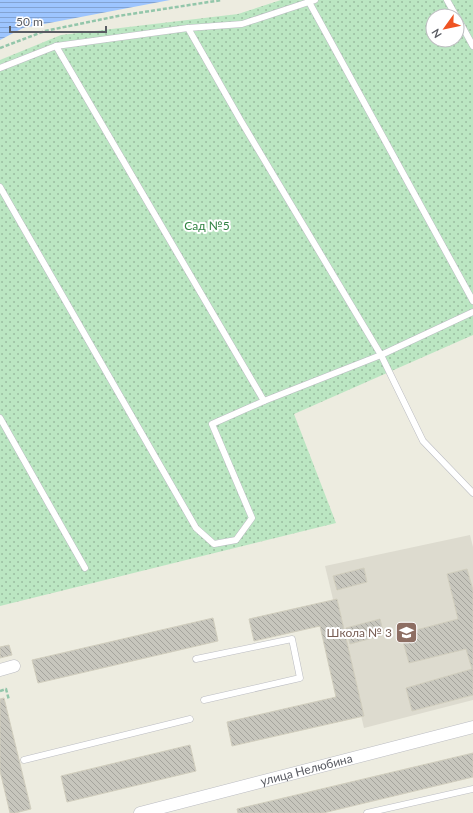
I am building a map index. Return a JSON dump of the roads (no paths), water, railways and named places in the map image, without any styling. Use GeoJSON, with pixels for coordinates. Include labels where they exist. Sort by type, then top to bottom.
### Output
{"type":"FeatureCollection","features":[{"type":"Feature","properties":{"kind":"street"},"geometry":{"type":"LineString","coordinates":[[0,670],[14,666]]}},
{"type":"Feature","properties":{"kind":"street","name":"улица Нелюбина"},"geometry":{"type":"LineString","coordinates":[[140,813],[473,727]]}},
{"type":"Feature","properties":{"kind":"lane"},"geometry":{"type":"LineString","coordinates":[[0,68],[56,46],[188,28],[242,24],[312,1],[473,301]]}},
{"type":"Feature","properties":{"kind":"lane"},"geometry":{"type":"LineString","coordinates":[[188,28],[241,121],[381,355],[423,441],[473,493]]}},
{"type":"Feature","properties":{"kind":"lane"},"geometry":{"type":"LineString","coordinates":[[465,32],[473,46]]}},
{"type":"Feature","properties":{"kind":"lane"},"geometry":{"type":"LineString","coordinates":[[56,46],[264,402]]}},
{"type":"Feature","properties":{"kind":"lane"},"geometry":{"type":"LineString","coordinates":[[0,187],[196,528],[214,544],[236,540],[252,518],[212,424],[381,355],[473,312]]}},
{"type":"Feature","properties":{"kind":"lane"},"geometry":{"type":"LineString","coordinates":[[0,418],[85,568]]}},
{"type":"Feature","properties":{"kind":"lane"},"geometry":{"type":"LineString","coordinates":[[196,659],[292,639],[300,678],[204,700]]}},
{"type":"Feature","properties":{"kind":"lane"},"geometry":{"type":"LineString","coordinates":[[24,760],[190,719]]}},
{"type":"Feature","properties":{"kind":"lane"},"geometry":{"type":"LineString","coordinates":[[367,813],[473,789]]}},
{"type":"Feature","properties":{"kind":"water"},"geometry":{"type":"Polygon","coordinates":[[[0,0],[170,0],[23,28],[0,40],[0,0]]]}},
{"type":"Feature","properties":{"kind":"place","name":"Школа № 3"},"geometry":{"type":"Point","coordinates":[407,633]}},
{"type":"Feature","properties":{"kind":"park label","name":"Сад №5"},"geometry":{"type":"Point","coordinates":[207,226]}}]}
